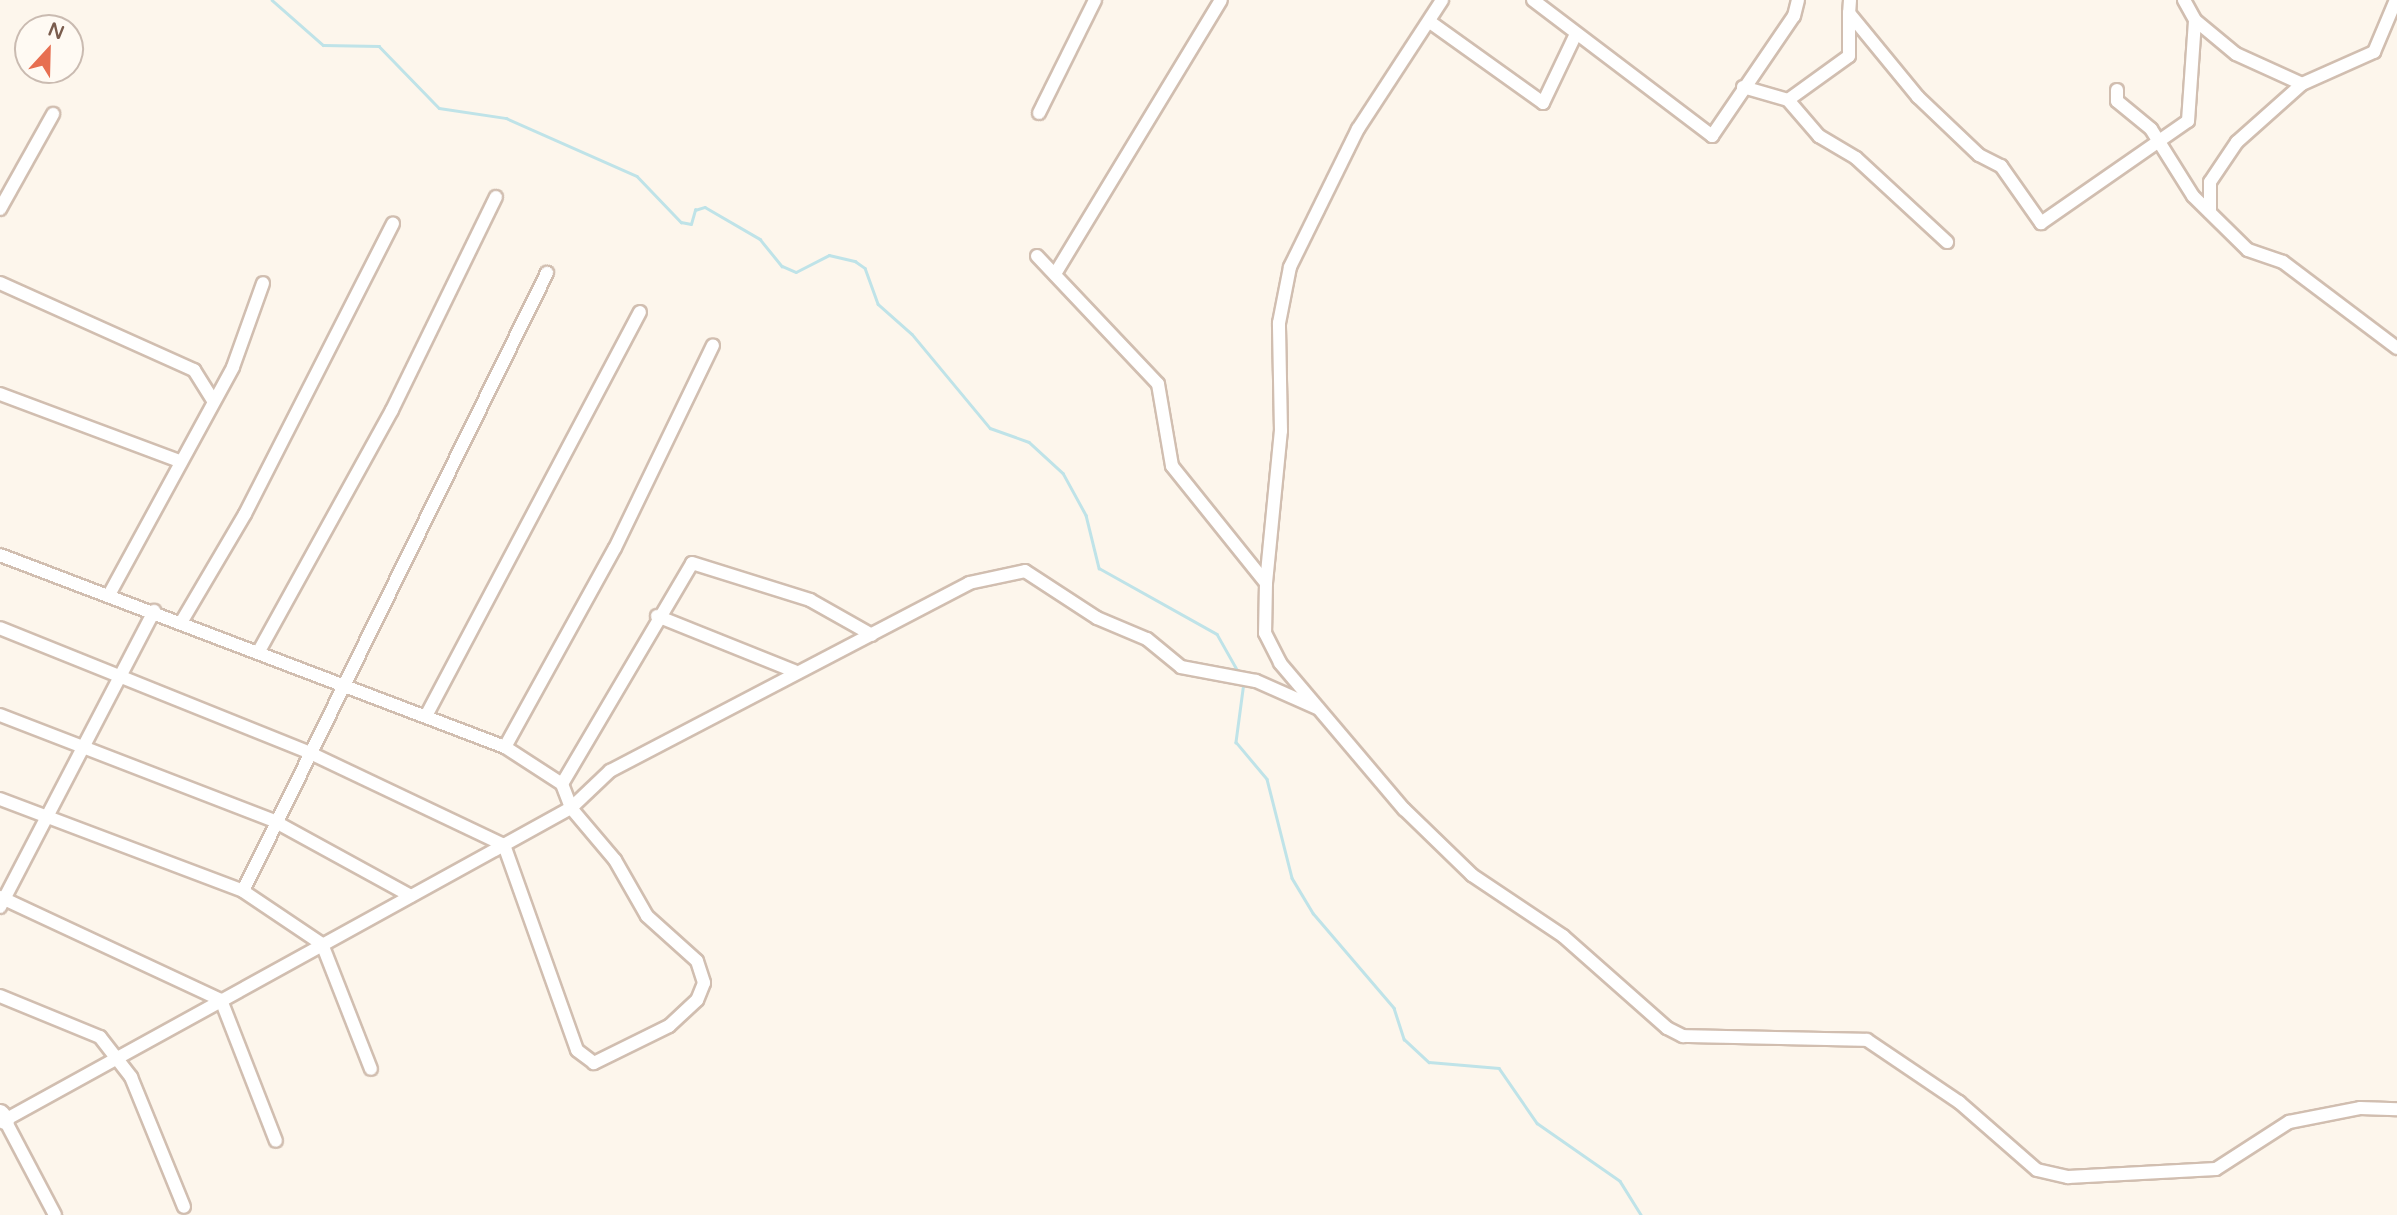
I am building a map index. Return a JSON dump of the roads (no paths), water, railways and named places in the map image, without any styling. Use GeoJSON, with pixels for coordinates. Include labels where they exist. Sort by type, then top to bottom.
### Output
{"type":"FeatureCollection","features":[{"type":"Feature","properties":{"kind":"street"},"geometry":{"type":"LineString","coordinates":[[1039,113],[1094,0]]}},
{"type":"Feature","properties":{"kind":"street"},"geometry":{"type":"LineString","coordinates":[[1055,274],[1221,0]]}},
{"type":"Feature","properties":{"kind":"street"},"geometry":{"type":"LineString","coordinates":[[1442,0],[1358,129],[1290,267],[1279,323],[1281,431],[1266,583],[1265,633],[1280,663],[1404,809],[1472,875],[1563,936],[1667,1028],[1683,1036],[1827,1038],[1882,1046],[2037,1170],[2074,1178],[2216,1169],[2289,1122],[2360,1108],[2397,1109]]}},
{"type":"Feature","properties":{"kind":"street"},"geometry":{"type":"LineString","coordinates":[[1533,0],[1575,36],[1713,136],[1794,16],[1798,0]]}},
{"type":"Feature","properties":{"kind":"street"},"geometry":{"type":"LineString","coordinates":[[2184,0],[2195,20],[2235,54],[2301,84]]}},
{"type":"Feature","properties":{"kind":"street"},"geometry":{"type":"LineString","coordinates":[[2210,212],[2214,174],[2237,142],[2301,84],[2374,52],[2396,0]]}},
{"type":"Feature","properties":{"kind":"street"},"geometry":{"type":"LineString","coordinates":[[1788,100],[1849,56],[1849,7]]}},
{"type":"Feature","properties":{"kind":"street"},"geometry":{"type":"LineString","coordinates":[[1849,7],[1918,97],[2011,176],[2041,223],[2159,145],[2190,117],[2195,20]]}},
{"type":"Feature","properties":{"kind":"street"},"geometry":{"type":"LineString","coordinates":[[1430,22],[1543,103],[1575,36]]}},
{"type":"Feature","properties":{"kind":"street"},"geometry":{"type":"LineString","coordinates":[[1743,88],[1788,100],[1819,136],[1856,158],[1947,242]]}},
{"type":"Feature","properties":{"kind":"street"},"geometry":{"type":"LineString","coordinates":[[2117,90],[2118,101],[2151,129],[2159,145],[2210,212],[2248,250],[2283,262],[2293,276],[2397,348]]}},
{"type":"Feature","properties":{"kind":"street"},"geometry":{"type":"LineString","coordinates":[[0,209],[52,114]]}},
{"type":"Feature","properties":{"kind":"street"},"geometry":{"type":"LineString","coordinates":[[259,651],[392,410],[496,197]]}},
{"type":"Feature","properties":{"kind":"street"},"geometry":{"type":"LineString","coordinates":[[182,621],[245,514],[393,225]]}},
{"type":"Feature","properties":{"kind":"street"},"geometry":{"type":"LineString","coordinates":[[1037,257],[1158,384],[1172,466],[1266,583]]}},
{"type":"Feature","properties":{"kind":"street"},"geometry":{"type":"LineString","coordinates":[[243,891],[274,821],[547,273]]}},
{"type":"Feature","properties":{"kind":"street"},"geometry":{"type":"LineString","coordinates":[[0,283],[194,370],[213,400]]}},
{"type":"Feature","properties":{"kind":"street"},"geometry":{"type":"LineString","coordinates":[[110,593],[179,461],[233,367],[264,283]]}},
{"type":"Feature","properties":{"kind":"street"},"geometry":{"type":"LineString","coordinates":[[426,716],[639,312]]}},
{"type":"Feature","properties":{"kind":"street"},"geometry":{"type":"LineString","coordinates":[[505,747],[615,548],[713,345]]}},
{"type":"Feature","properties":{"kind":"street"},"geometry":{"type":"LineString","coordinates":[[0,394],[179,461]]}},
{"type":"Feature","properties":{"kind":"street"},"geometry":{"type":"LineString","coordinates":[[0,555],[110,593],[505,747],[562,784],[571,808],[615,860],[647,916],[697,961],[704,984],[697,1000],[668,1026],[617,1056],[594,1063],[577,1050],[504,845],[308,752],[121,674],[0,628]]}},
{"type":"Feature","properties":{"kind":"street"},"geometry":{"type":"LineString","coordinates":[[562,784],[657,616],[698,561],[810,600],[872,635]]}},
{"type":"Feature","properties":{"kind":"street"},"geometry":{"type":"LineString","coordinates":[[55,1215],[3,1117],[571,808],[610,771],[794,671],[872,635],[969,583],[1025,571],[1097,618],[1147,639],[1181,667],[1256,681],[1321,709]]}},
{"type":"Feature","properties":{"kind":"street"},"geometry":{"type":"LineString","coordinates":[[154,611],[2,901],[220,1000],[276,1141]]}},
{"type":"Feature","properties":{"kind":"street"},"geometry":{"type":"LineString","coordinates":[[657,616],[794,671]]}},
{"type":"Feature","properties":{"kind":"street"},"geometry":{"type":"LineString","coordinates":[[0,715],[274,821],[411,896]]}},
{"type":"Feature","properties":{"kind":"street"},"geometry":{"type":"LineString","coordinates":[[0,799],[243,891],[322,944],[371,1069]]}},
{"type":"Feature","properties":{"kind":"street"},"geometry":{"type":"LineString","coordinates":[[0,996],[100,1037],[112,1059],[131,1077],[184,1207]]}},
{"type":"Feature","properties":{"kind":"waterway"},"geometry":{"type":"LineString","coordinates":[[272,0],[323,45],[379,46],[439,108],[506,118],[637,176],[681,222],[691,224],[695,210],[705,207],[760,239],[782,266],[796,272],[829,255],[855,261],[865,268],[878,304],[912,334],[990,428],[1029,442],[1063,473],[1086,515],[1099,568],[1217,634],[1239,673]]}},
{"type":"Feature","properties":{"kind":"waterway"},"geometry":{"type":"LineString","coordinates":[[1244,682],[1236,742],[1267,779],[1292,878],[1313,913],[1394,1008],[1404,1039],[1429,1062],[1499,1068],[1537,1123],[1620,1181],[1641,1215]]}}]}
